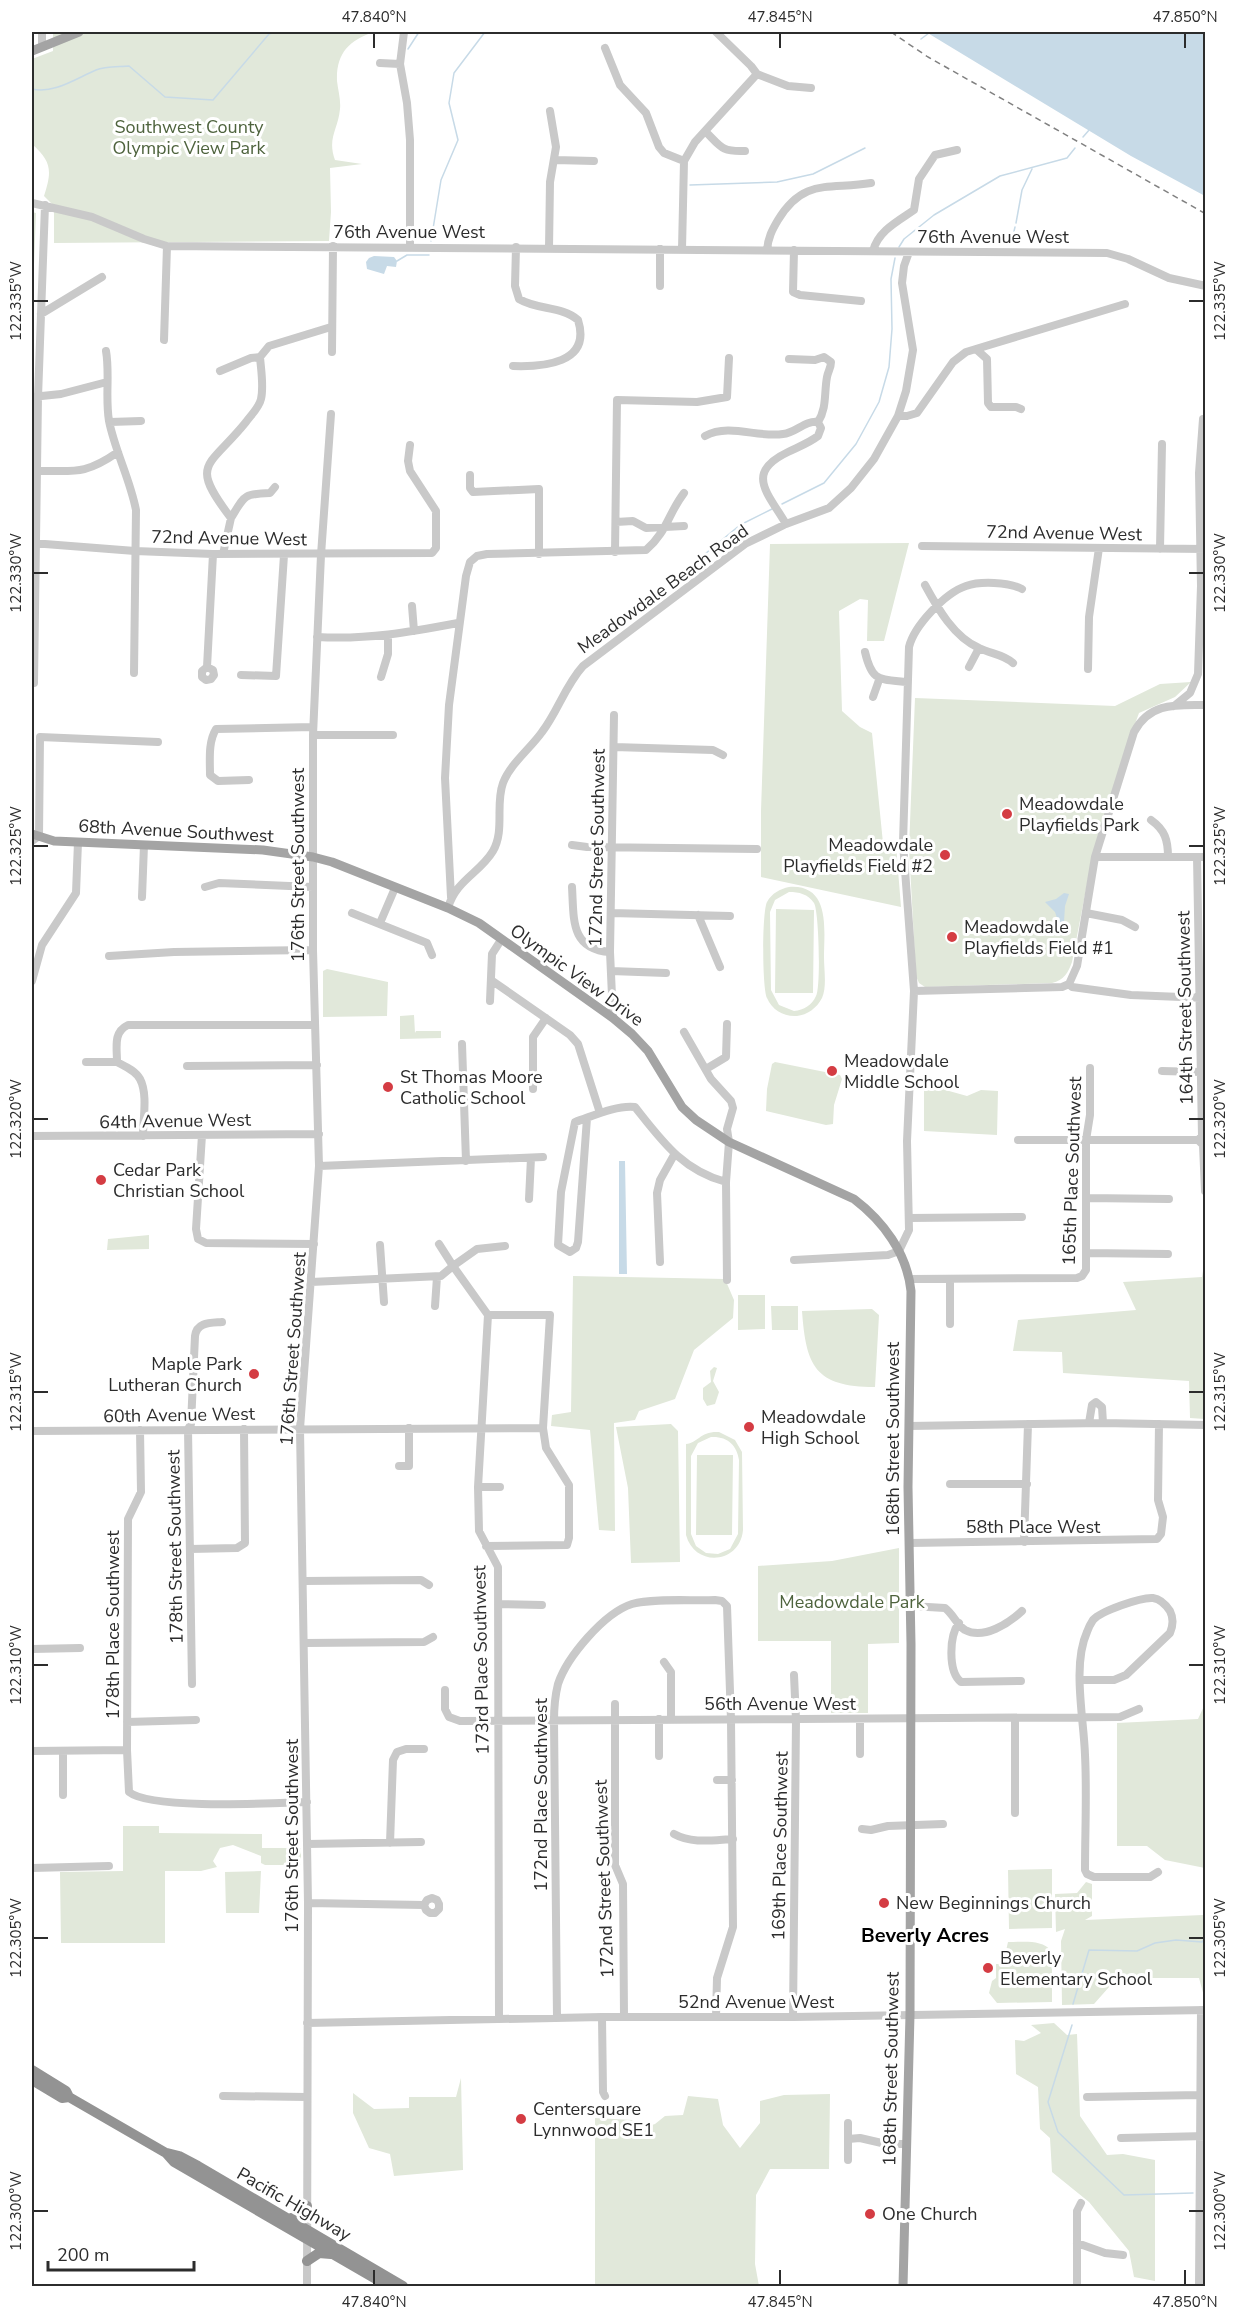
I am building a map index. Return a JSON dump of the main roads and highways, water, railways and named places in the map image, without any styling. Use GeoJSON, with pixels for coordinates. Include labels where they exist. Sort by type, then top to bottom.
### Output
{"type":"FeatureCollection","features":[{"type":"Feature","properties":{"kind":"highway","name":"Pacific Highway"},"geometry":{"type":"LineString","coordinates":[[34,2075],[62,2098],[69,2097],[166,2153],[179,2156],[287,2219],[332,2254],[388,2286]]}},
{"type":"Feature","properties":{"kind":"highway","name":"Pacific Highway"},"geometry":{"type":"LineString","coordinates":[[166,2153],[185,2169],[403,2286]]}},
{"type":"Feature","properties":{"kind":"highway"},"geometry":{"type":"LineString","coordinates":[[185,2169],[192,2168],[208,2177],[217,2178]]}},
{"type":"Feature","properties":{"kind":"highway"},"geometry":{"type":"LineString","coordinates":[[287,2219],[299,2216],[308,2206]]}},
{"type":"Feature","properties":{"kind":"highway"},"geometry":{"type":"LineString","coordinates":[[307,2261],[319,2253],[332,2254]]}},
{"type":"Feature","properties":{"kind":"main road"},"geometry":{"type":"LineString","coordinates":[[32,51],[79,32]]}},
{"type":"Feature","properties":{"kind":"main road","name":"68th Avenue Southwest"},"geometry":{"type":"LineString","coordinates":[[34,837],[54,841],[263,850],[313,857]]}},
{"type":"Feature","properties":{"kind":"main road","name":"Olympic View Drive"},"geometry":{"type":"LineString","coordinates":[[313,857],[332,862],[448,908],[479,923],[632,1034],[648,1051],[682,1107],[696,1120],[729,1142],[854,1199],[877,1218],[899,1251]]}},
{"type":"Feature","properties":{"kind":"main road","name":"168th Street Southwest"},"geometry":{"type":"LineString","coordinates":[[899,1251],[910,1279],[910,2015],[903,2286]]}},
{"type":"Feature","properties":{"kind":"water"},"geometry":{"type":"Polygon","coordinates":[[[926,32],[1205,32],[1205,196],[1131,156],[926,32]]]}},
{"type":"Feature","properties":{"kind":"water"},"geometry":{"type":"Polygon","coordinates":[[[374,256],[394,257],[397,261],[396,267],[387,266],[384,274],[367,269],[366,262],[374,256]]]}},
{"type":"Feature","properties":{"kind":"water"},"geometry":{"type":"Polygon","coordinates":[[[1064,893],[1069,894],[1065,906],[1064,922],[1059,924],[1055,912],[1045,902],[1056,899],[1064,893]]]}},
{"type":"Feature","properties":{"kind":"water"},"geometry":{"type":"Polygon","coordinates":[[[619,1161],[625,1161],[627,1274],[619,1274],[619,1161]]]}},
{"type":"Feature","properties":{"kind":"waterway"},"geometry":{"type":"LineString","coordinates":[[32,89],[56,88],[100,69],[129,66],[165,97],[213,100],[269,34],[276,32]]}},
{"type":"Feature","properties":{"kind":"waterway"},"geometry":{"type":"LineString","coordinates":[[408,49],[419,32]]}},
{"type":"Feature","properties":{"kind":"waterway"},"geometry":{"type":"LineString","coordinates":[[431,241],[441,180],[458,140],[449,103],[454,73],[485,32]]}},
{"type":"Feature","properties":{"kind":"waterway"},"geometry":{"type":"LineString","coordinates":[[921,39],[929,33]]}},
{"type":"Feature","properties":{"kind":"waterway"},"geometry":{"type":"LineString","coordinates":[[1083,137],[1090,129]]}},
{"type":"Feature","properties":{"kind":"waterway"},"geometry":{"type":"LineString","coordinates":[[690,185],[777,182],[813,174],[865,148]]}},
{"type":"Feature","properties":{"kind":"waterway"},"geometry":{"type":"LineString","coordinates":[[899,247],[904,239],[934,215],[1000,176],[1067,158],[1075,148]]}},
{"type":"Feature","properties":{"kind":"waterway"},"geometry":{"type":"LineString","coordinates":[[1016,223],[1022,190],[1032,169]]}},
{"type":"Feature","properties":{"kind":"waterway"},"geometry":{"type":"LineString","coordinates":[[1011,244],[1015,227]]}},
{"type":"Feature","properties":{"kind":"waterway"},"geometry":{"type":"LineString","coordinates":[[397,261],[407,255],[429,255]]}},
{"type":"Feature","properties":{"kind":"waterway"},"geometry":{"type":"LineString","coordinates":[[782,504],[824,483],[856,444],[879,402],[889,367],[892,329],[891,279],[895,258]]}},
{"type":"Feature","properties":{"kind":"waterway"},"geometry":{"type":"LineString","coordinates":[[682,573],[740,525],[772,509]]}},
{"type":"Feature","properties":{"kind":"waterway"},"geometry":{"type":"LineString","coordinates":[[1073,2004],[1089,1950],[1137,1951],[1155,1943],[1176,1940],[1202,1942],[1206,1937]]}},
{"type":"Feature","properties":{"kind":"waterway"},"geometry":{"type":"LineString","coordinates":[[1072,2025],[1048,2102],[1058,2132],[1124,2195],[1193,2193]]}},
{"type":"Feature","properties":{"kind":"railway"},"geometry":{"type":"LineString","coordinates":[[891,32],[928,57],[1206,214]]}},
{"type":"Feature","properties":{"kind":"place","name":"Meadowdale Playfields Park"},"geometry":{"type":"Point","coordinates":[1007,814]}},
{"type":"Feature","properties":{"kind":"place","name":"Meadowdale Playfields Field #2"},"geometry":{"type":"Point","coordinates":[945,855]}},
{"type":"Feature","properties":{"kind":"place","name":"Meadowdale Playfields Field #1"},"geometry":{"type":"Point","coordinates":[952,937]}},
{"type":"Feature","properties":{"kind":"place","name":"Meadowdale Middle School"},"geometry":{"type":"Point","coordinates":[832,1071]}},
{"type":"Feature","properties":{"kind":"place","name":"St Thomas Moore Catholic School"},"geometry":{"type":"Point","coordinates":[388,1087]}},
{"type":"Feature","properties":{"kind":"place","name":"Cedar Park Christian School"},"geometry":{"type":"Point","coordinates":[101,1180]}},
{"type":"Feature","properties":{"kind":"place","name":"Maple Park Lutheran Church"},"geometry":{"type":"Point","coordinates":[254,1374]}},
{"type":"Feature","properties":{"kind":"place","name":"Meadowdale High School"},"geometry":{"type":"Point","coordinates":[749,1427]}},
{"type":"Feature","properties":{"kind":"place","name":"New Beginnings Church"},"geometry":{"type":"Point","coordinates":[884,1903]}},
{"type":"Feature","properties":{"kind":"place","name":"Beverly Elementary School"},"geometry":{"type":"Point","coordinates":[988,1968]}},
{"type":"Feature","properties":{"kind":"place","name":"Centersquare Lynnwood SE1"},"geometry":{"type":"Point","coordinates":[521,2119]}},
{"type":"Feature","properties":{"kind":"place","name":"One Church"},"geometry":{"type":"Point","coordinates":[870,2214]}},
{"type":"Feature","properties":{"kind":"district","name":"Beverly Acres"},"geometry":{"type":"Point","coordinates":[925,1935]}},
{"type":"Feature","properties":{"kind":"park label","name":"Southwest County Olympic View Park"},"geometry":{"type":"Point","coordinates":[189,137]}},
{"type":"Feature","properties":{"kind":"park label","name":"Meadowdale Park"},"geometry":{"type":"Point","coordinates":[852,1602]}}]}
